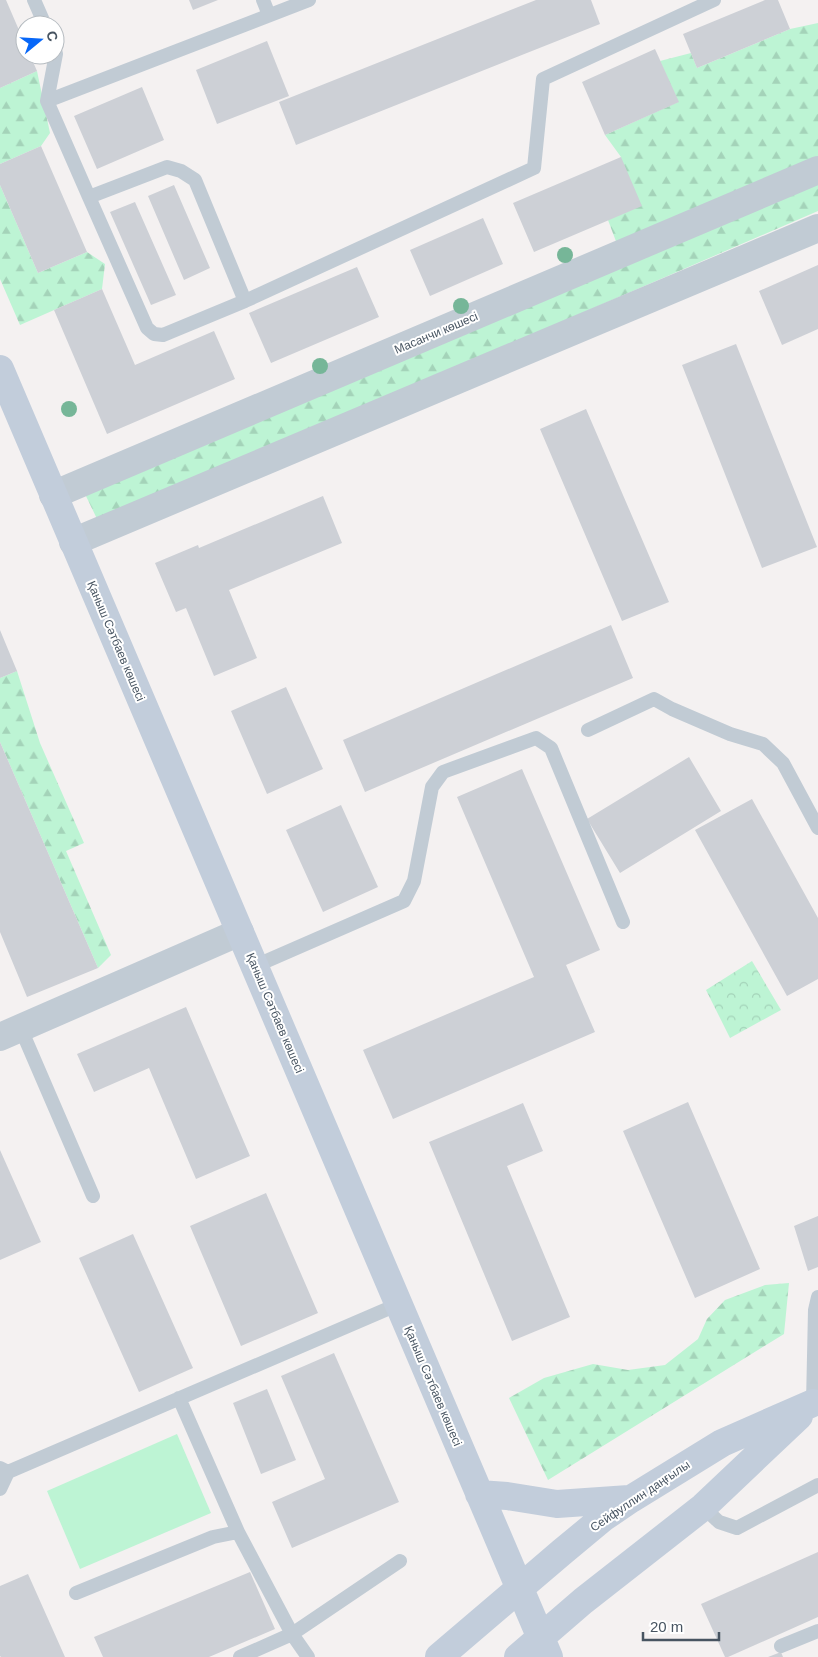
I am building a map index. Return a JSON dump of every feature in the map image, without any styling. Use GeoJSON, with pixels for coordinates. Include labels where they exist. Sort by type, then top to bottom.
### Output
{"type":"FeatureCollection","features":[{"type":"Feature","properties":{"kind":"main road","name":"Қаныш Сәтбаев көшесі"},"geometry":{"type":"LineString","coordinates":[[0,370],[545,1647]]}},
{"type":"Feature","properties":{"kind":"main road","name":"Сейфуллин даңғылы"},"geometry":{"type":"LineString","coordinates":[[440,1657],[603,1518],[722,1443],[816,1401]]}},
{"type":"Feature","properties":{"kind":"main road"},"geometry":{"type":"LineString","coordinates":[[518,1657],[545,1647],[582,1601],[703,1508],[816,1401]]}},
{"type":"Feature","properties":{"kind":"main road"},"geometry":{"type":"LineString","coordinates":[[479,1494],[507,1496],[557,1504],[631,1499]]}},
{"type":"Feature","properties":{"kind":"street","name":"Масанчи көшесі"},"geometry":{"type":"LineString","coordinates":[[53,495],[818,170]]}},
{"type":"Feature","properties":{"kind":"street"},"geometry":{"type":"LineString","coordinates":[[73,542],[818,228]]}},
{"type":"Feature","properties":{"kind":"street"},"geometry":{"type":"LineString","coordinates":[[10,1033],[240,932]]}},
{"type":"Feature","properties":{"kind":"lane"},"geometry":{"type":"LineString","coordinates":[[34,0],[41,15]]}},
{"type":"Feature","properties":{"kind":"lane"},"geometry":{"type":"LineString","coordinates":[[263,0],[269,15]]}},
{"type":"Feature","properties":{"kind":"lane"},"geometry":{"type":"LineString","coordinates":[[47,101],[308,0]]}},
{"type":"Feature","properties":{"kind":"lane"},"geometry":{"type":"LineString","coordinates":[[54,65],[47,101],[147,328],[154,334],[164,335],[245,301],[534,168],[544,79],[714,0]]}},
{"type":"Feature","properties":{"kind":"lane"},"geometry":{"type":"LineString","coordinates":[[89,197],[167,167],[181,171],[195,180],[245,301]]}},
{"type":"Feature","properties":{"kind":"lane"},"geometry":{"type":"LineString","coordinates":[[588,730],[654,699],[672,709],[730,734],[763,744],[783,763],[818,828]]}},
{"type":"Feature","properties":{"kind":"lane"},"geometry":{"type":"LineString","coordinates":[[255,966],[404,901],[414,881],[432,787],[443,772],[536,738],[551,748],[623,922]]}},
{"type":"Feature","properties":{"kind":"lane"},"geometry":{"type":"LineString","coordinates":[[10,1033],[93,1196]]}},
{"type":"Feature","properties":{"kind":"lane"},"geometry":{"type":"LineString","coordinates":[[816,1401],[815,1310],[818,1297]]}},
{"type":"Feature","properties":{"kind":"lane"},"geometry":{"type":"LineString","coordinates":[[0,1489],[4,1470],[179,1398],[398,1304]]}},
{"type":"Feature","properties":{"kind":"lane"},"geometry":{"type":"LineString","coordinates":[[179,1398],[238,1532],[292,1634],[308,1657]]}},
{"type":"Feature","properties":{"kind":"lane"},"geometry":{"type":"LineString","coordinates":[[703,1508],[719,1522],[737,1528],[818,1485]]}},
{"type":"Feature","properties":{"kind":"lane"},"geometry":{"type":"LineString","coordinates":[[76,1593],[213,1538],[238,1532]]}},
{"type":"Feature","properties":{"kind":"lane"},"geometry":{"type":"LineString","coordinates":[[240,1657],[292,1634],[400,1561]]}},
{"type":"Feature","properties":{"kind":"lane"},"geometry":{"type":"LineString","coordinates":[[781,1646],[818,1631]]}},
{"type":"Feature","properties":{"kind":"green space"},"geometry":{"type":"Polygon","coordinates":[[[818,23],[818,161],[617,244],[608,220],[621,157],[605,135],[678,102],[660,61],[691,53],[697,68],[790,29],[818,23]]]}},
{"type":"Feature","properties":{"kind":"green space"},"geometry":{"type":"Polygon","coordinates":[[[37,71],[50,133],[41,146],[0,164],[0,88],[37,71]]]}},
{"type":"Feature","properties":{"kind":"green space"},"geometry":{"type":"Polygon","coordinates":[[[818,179],[818,211],[99,523],[85,494],[818,179]]]}},
{"type":"Feature","properties":{"kind":"green space"},"geometry":{"type":"Polygon","coordinates":[[[0,185],[38,273],[87,252],[105,264],[102,289],[20,325],[0,279],[0,185]]]}},
{"type":"Feature","properties":{"kind":"green space"},"geometry":{"type":"Polygon","coordinates":[[[17,671],[40,743],[84,843],[66,851],[111,955],[98,968],[0,742],[0,678],[17,671]]]}},
{"type":"Feature","properties":{"kind":"green space"},"geometry":{"type":"Polygon","coordinates":[[[752,961],[781,1010],[730,1038],[706,990],[752,961]]]}},
{"type":"Feature","properties":{"kind":"green space"},"geometry":{"type":"Polygon","coordinates":[[[789,1283],[784,1334],[548,1480],[509,1398],[544,1378],[593,1364],[628,1370],[665,1365],[698,1339],[707,1319],[725,1300],[765,1285],[789,1283]]]}},
{"type":"Feature","properties":{"kind":"green space"},"geometry":{"type":"Polygon","coordinates":[[[177,1434],[211,1513],[80,1569],[47,1491],[177,1434]]]}},
{"type":"Feature","properties":{"kind":"building"},"geometry":{"type":"Polygon","coordinates":[[[0,0],[6,0],[15,21],[15,65],[34,65],[37,71],[0,88],[0,0]]]}},
{"type":"Feature","properties":{"kind":"building"},"geometry":{"type":"Polygon","coordinates":[[[189,0],[218,0],[193,10],[189,0]]]}},
{"type":"Feature","properties":{"kind":"building"},"geometry":{"type":"Polygon","coordinates":[[[536,0],[591,0],[600,24],[296,145],[279,102],[536,0]]]}},
{"type":"Feature","properties":{"kind":"building"},"geometry":{"type":"Polygon","coordinates":[[[765,0],[778,0],[790,29],[697,68],[683,34],[765,0]]]}},
{"type":"Feature","properties":{"kind":"building"},"geometry":{"type":"Polygon","coordinates":[[[267,41],[289,96],[217,124],[196,70],[267,41]]]}},
{"type":"Feature","properties":{"kind":"building"},"geometry":{"type":"Polygon","coordinates":[[[655,49],[679,102],[605,135],[582,82],[655,49]]]}},
{"type":"Feature","properties":{"kind":"building"},"geometry":{"type":"Polygon","coordinates":[[[142,87],[164,140],[97,169],[74,116],[142,87]]]}},
{"type":"Feature","properties":{"kind":"building"},"geometry":{"type":"Polygon","coordinates":[[[41,146],[87,252],[38,273],[0,185],[0,164],[41,146]]]}},
{"type":"Feature","properties":{"kind":"building"},"geometry":{"type":"Polygon","coordinates":[[[621,157],[642,206],[534,252],[513,203],[621,157]]]}},
{"type":"Feature","properties":{"kind":"building"},"geometry":{"type":"Polygon","coordinates":[[[174,185],[210,268],[184,280],[148,196],[174,185]]]}},
{"type":"Feature","properties":{"kind":"building"},"geometry":{"type":"Polygon","coordinates":[[[135,202],[176,295],[151,305],[110,212],[135,202]]]}},
{"type":"Feature","properties":{"kind":"building"},"geometry":{"type":"Polygon","coordinates":[[[483,218],[503,264],[430,296],[410,250],[483,218]]]}},
{"type":"Feature","properties":{"kind":"building"},"geometry":{"type":"Polygon","coordinates":[[[818,265],[818,329],[782,345],[759,291],[818,265]]]}},
{"type":"Feature","properties":{"kind":"building"},"geometry":{"type":"Polygon","coordinates":[[[357,267],[379,317],[271,363],[249,313],[357,267]]]}},
{"type":"Feature","properties":{"kind":"building"},"geometry":{"type":"Polygon","coordinates":[[[102,289],[135,365],[214,331],[235,379],[107,434],[54,310],[102,289]]]}},
{"type":"Feature","properties":{"kind":"building"},"geometry":{"type":"Polygon","coordinates":[[[736,344],[817,547],[762,568],[682,365],[736,344]]]}},
{"type":"Feature","properties":{"kind":"building"},"geometry":{"type":"Polygon","coordinates":[[[586,409],[669,602],[622,621],[540,429],[586,409]]]}},
{"type":"Feature","properties":{"kind":"building"},"geometry":{"type":"Polygon","coordinates":[[[323,496],[342,543],[229,590],[257,658],[214,676],[186,608],[176,612],[155,563],[198,545],[199,548],[323,496]]]}},
{"type":"Feature","properties":{"kind":"building"},"geometry":{"type":"Polygon","coordinates":[[[611,625],[633,678],[365,792],[343,740],[611,625]]]}},
{"type":"Feature","properties":{"kind":"building"},"geometry":{"type":"Polygon","coordinates":[[[0,630],[17,671],[0,678],[0,630]]]}},
{"type":"Feature","properties":{"kind":"building"},"geometry":{"type":"Polygon","coordinates":[[[286,687],[323,769],[267,794],[231,711],[286,687]]]}},
{"type":"Feature","properties":{"kind":"building"},"geometry":{"type":"Polygon","coordinates":[[[0,742],[98,968],[27,997],[0,932],[0,742]]]}},
{"type":"Feature","properties":{"kind":"building"},"geometry":{"type":"Polygon","coordinates":[[[689,757],[721,811],[620,873],[587,819],[689,757]]]}},
{"type":"Feature","properties":{"kind":"building"},"geometry":{"type":"Polygon","coordinates":[[[522,769],[600,950],[566,965],[595,1032],[393,1119],[363,1050],[534,977],[457,797],[522,769]]]}},
{"type":"Feature","properties":{"kind":"building"},"geometry":{"type":"Polygon","coordinates":[[[752,799],[818,918],[818,979],[787,996],[695,830],[752,799]]]}},
{"type":"Feature","properties":{"kind":"building"},"geometry":{"type":"Polygon","coordinates":[[[341,805],[378,887],[323,912],[286,830],[341,805]]]}},
{"type":"Feature","properties":{"kind":"building"},"geometry":{"type":"Polygon","coordinates":[[[186,1007],[250,1156],[196,1179],[149,1068],[94,1092],[77,1054],[186,1007]]]}},
{"type":"Feature","properties":{"kind":"building"},"geometry":{"type":"Polygon","coordinates":[[[688,1102],[760,1269],[695,1298],[623,1131],[688,1102]]]}},
{"type":"Feature","properties":{"kind":"building"},"geometry":{"type":"Polygon","coordinates":[[[523,1103],[543,1151],[507,1166],[570,1317],[512,1341],[429,1142],[523,1103]]]}},
{"type":"Feature","properties":{"kind":"building"},"geometry":{"type":"Polygon","coordinates":[[[0,1150],[41,1242],[0,1260],[0,1150]]]}},
{"type":"Feature","properties":{"kind":"building"},"geometry":{"type":"Polygon","coordinates":[[[266,1193],[318,1313],[241,1346],[190,1226],[266,1193]]]}},
{"type":"Feature","properties":{"kind":"building"},"geometry":{"type":"Polygon","coordinates":[[[818,1216],[818,1267],[808,1271],[794,1226],[818,1216]]]}},
{"type":"Feature","properties":{"kind":"building"},"geometry":{"type":"Polygon","coordinates":[[[133,1234],[193,1368],[139,1392],[79,1258],[133,1234]]]}},
{"type":"Feature","properties":{"kind":"building"},"geometry":{"type":"Polygon","coordinates":[[[334,1353],[399,1502],[292,1548],[272,1502],[325,1479],[281,1376],[334,1353]]]}},
{"type":"Feature","properties":{"kind":"building"},"geometry":{"type":"Polygon","coordinates":[[[267,1389],[296,1460],[261,1474],[233,1403],[267,1389]]]}},
{"type":"Feature","properties":{"kind":"building"},"geometry":{"type":"Polygon","coordinates":[[[818,1552],[818,1617],[725,1657],[701,1604],[818,1552]]]}},
{"type":"Feature","properties":{"kind":"building"},"geometry":{"type":"Polygon","coordinates":[[[250,1572],[275,1629],[209,1657],[103,1657],[94,1637],[250,1572]]]}},
{"type":"Feature","properties":{"kind":"building"},"geometry":{"type":"Polygon","coordinates":[[[28,1574],[65,1657],[0,1656],[0,1586],[28,1574]]]}},
{"type":"Feature","properties":{"kind":"building"},"geometry":{"type":"Polygon","coordinates":[[[781,1652],[783,1657],[768,1657],[781,1652]]]}}]}
